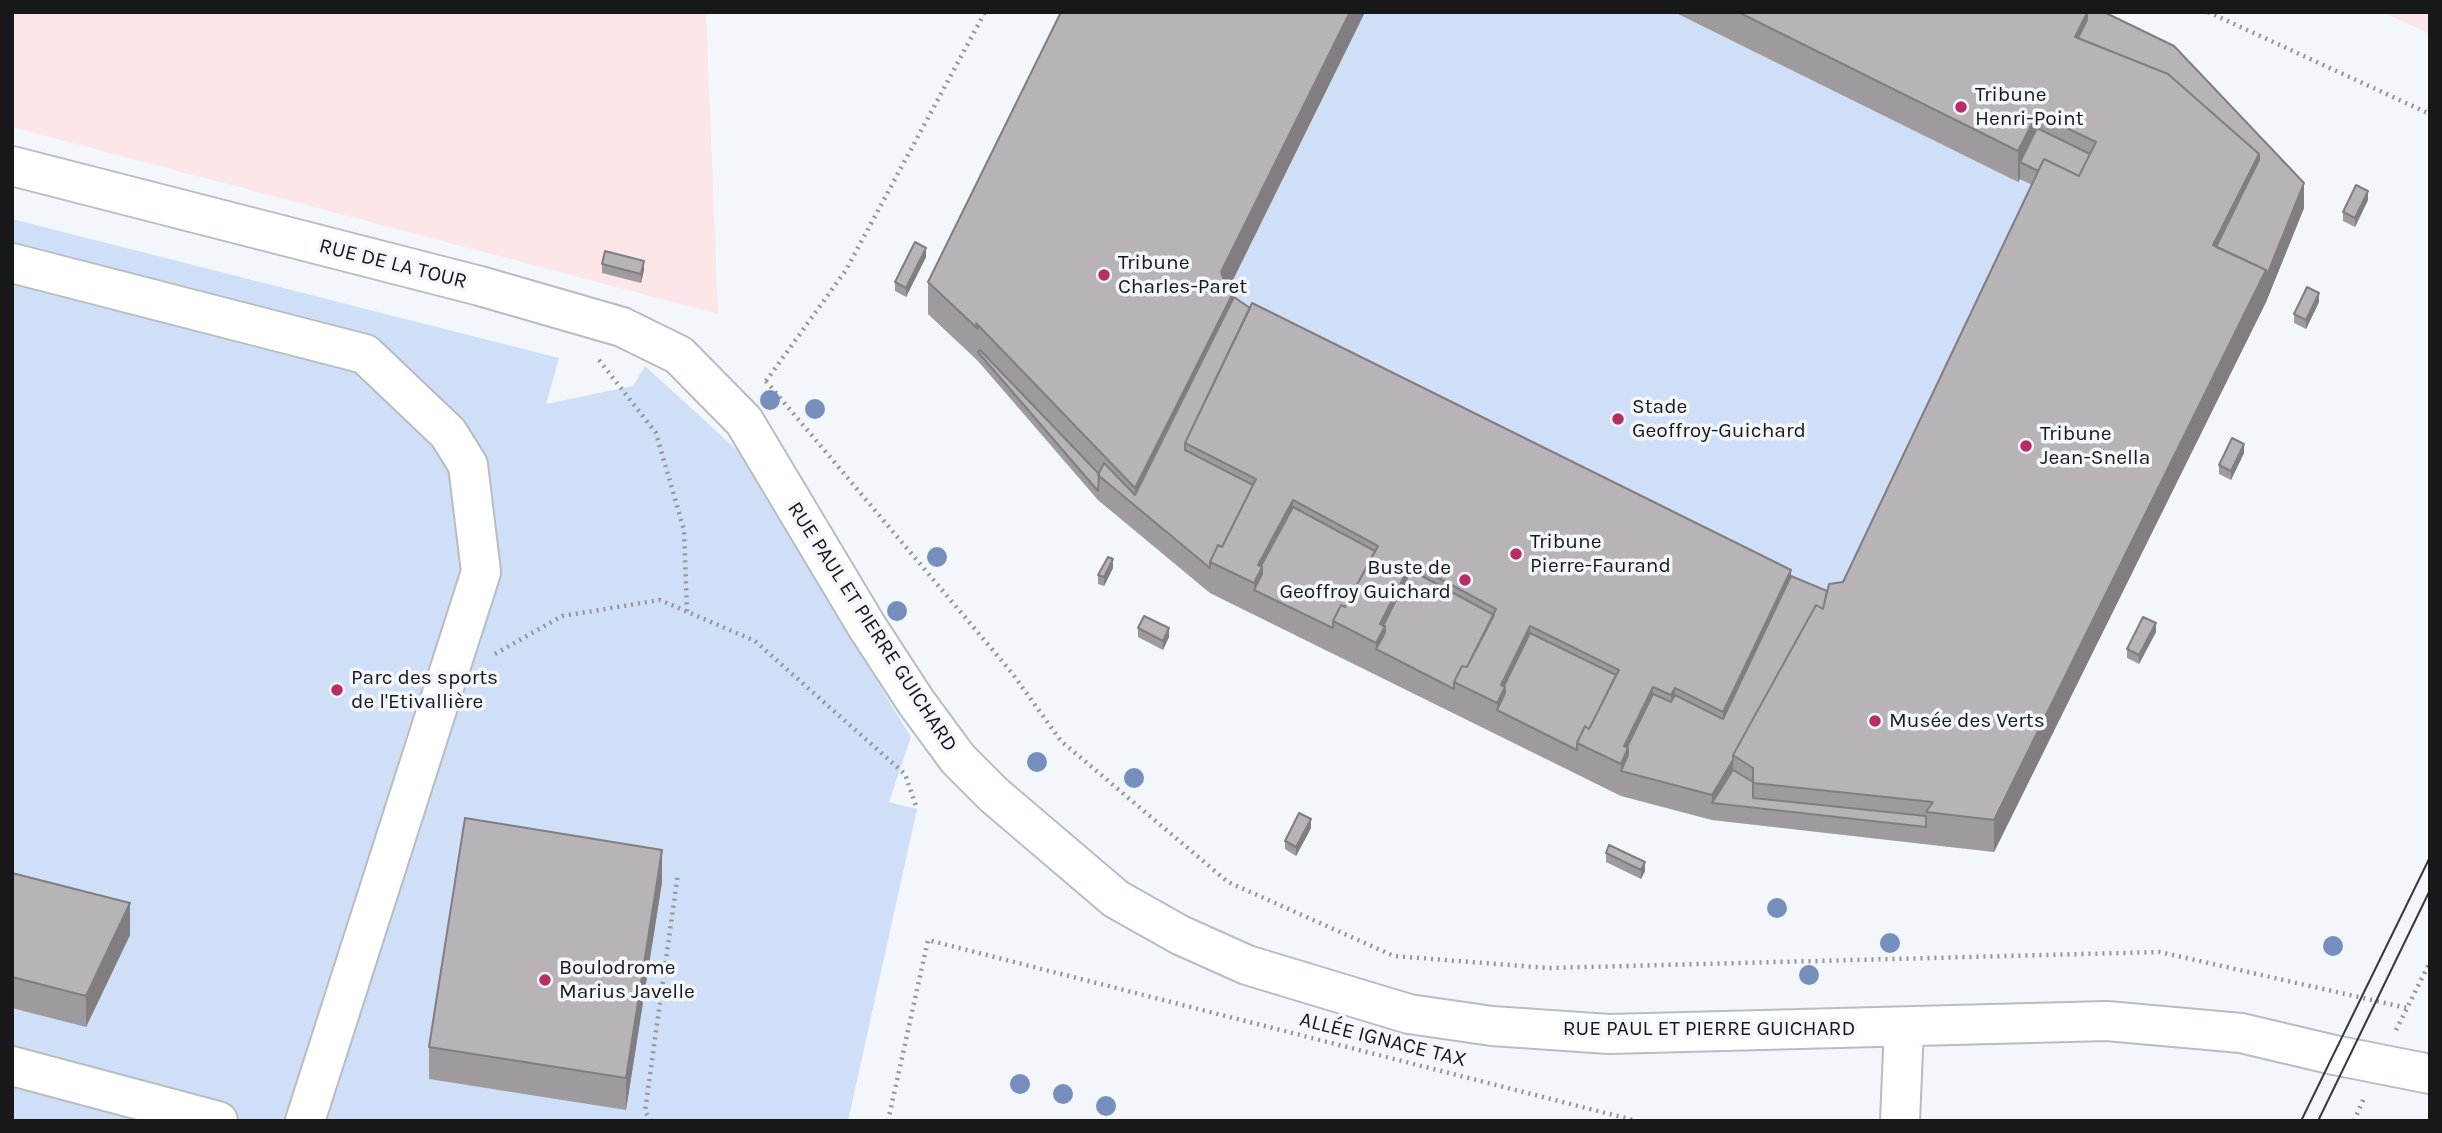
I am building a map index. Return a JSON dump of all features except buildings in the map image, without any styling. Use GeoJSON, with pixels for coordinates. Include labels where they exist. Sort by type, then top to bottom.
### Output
{"type":"FeatureCollection","features":[{"type":"Feature","properties":{"kind":"street","name":"RUE DE LA TOUR"},"geometry":{"type":"LineString","coordinates":[[12,166],[480,286],[622,327],[679,355],[744,421]]}},
{"type":"Feature","properties":{"kind":"street"},"geometry":{"type":"LineString","coordinates":[[12,263],[365,354],[448,433],[468,465],[481,572],[305,1121]]}},
{"type":"Feature","properties":{"kind":"street","name":"RUE PAUL ET PIERRE GUICHARD"},"geometry":{"type":"LineString","coordinates":[[744,421],[866,625],[958,760],[994,795],[1116,899],[1180,936],[1247,965],[1409,1014],[1492,1026],[1609,1034],[2107,1021],[2241,1033],[2430,1074]]}},
{"type":"Feature","properties":{"kind":"street"},"geometry":{"type":"LineString","coordinates":[[1899,1121],[1904,1027]]}},
{"type":"Feature","properties":{"kind":"street"},"geometry":{"type":"LineString","coordinates":[[12,1066],[218,1121]]}},
{"type":"Feature","properties":{"kind":"path"},"geometry":{"type":"LineString","coordinates":[[744,421],[766,381],[846,270],[985,12]]}},
{"type":"Feature","properties":{"kind":"path"},"geometry":{"type":"LineString","coordinates":[[2208,12],[2430,114]]}},
{"type":"Feature","properties":{"kind":"path"},"geometry":{"type":"LineString","coordinates":[[622,327],[589,346],[656,433],[684,530],[687,612]]}},
{"type":"Feature","properties":{"kind":"path"},"geometry":{"type":"LineString","coordinates":[[766,381],[1012,673],[1061,741],[1228,882],[1394,956],[1548,968],[2160,951],[2407,1008]]}},
{"type":"Feature","properties":{"kind":"path"},"geometry":{"type":"LineString","coordinates":[[446,682],[562,616],[660,600],[755,641],[905,774],[917,809]]}},
{"type":"Feature","properties":{"kind":"path"},"geometry":{"type":"LineString","coordinates":[[651,1121],[645,1111],[678,873]]}},
{"type":"Feature","properties":{"kind":"path","name":"ALLÉE IGNACE TAX"},"geometry":{"type":"LineString","coordinates":[[888,1121],[928,940],[1637,1121]]}},
{"type":"Feature","properties":{"kind":"path"},"geometry":{"type":"LineString","coordinates":[[2380,1064],[2430,962]]}},
{"type":"Feature","properties":{"kind":"shaded area"},"geometry":{"type":"Polygon","coordinates":[[[12,12],[706,12],[718,314],[12,127],[12,12]]]}},
{"type":"Feature","properties":{"kind":"shaded area","name":"Stade Geoffroy-Guichard"},"geometry":{"type":"Polygon","coordinates":[[[1076,12],[2085,12],[2174,71],[2304,208],[2266,302],[1994,852],[1712,820],[1621,796],[1210,593],[1098,500],[979,362],[928,314],[1076,12]]]}},
{"type":"Feature","properties":{"kind":"shaded area"},"geometry":{"type":"Polygon","coordinates":[[[2382,12],[2430,12],[2430,34],[2382,12]]]}},
{"type":"Feature","properties":{"kind":"shaded area","name":"Parc des sports de l'Etivallière"},"geometry":{"type":"Polygon","coordinates":[[[12,219],[559,358],[546,404],[633,386],[645,366],[737,450],[911,737],[889,802],[917,809],[848,1121],[12,1121],[12,219]]]}},
{"type":"Feature","properties":{"kind":"tram line"},"geometry":{"type":"LineString","coordinates":[[2301,1121],[2430,857]]}},
{"type":"Feature","properties":{"kind":"tram line"},"geometry":{"type":"LineString","coordinates":[[2318,1121],[2430,890]]}},
{"type":"Feature","properties":{"kind":"place","name":"Tribune Henri-Point"},"geometry":{"type":"Point","coordinates":[1961,107]}},
{"type":"Feature","properties":{"kind":"place","name":"Tribune Charles-Paret"},"geometry":{"type":"Point","coordinates":[1104,275]}},
{"type":"Feature","properties":{"kind":"place","name":"Stade Geoffroy-Guichard"},"geometry":{"type":"Point","coordinates":[1618,419]}},
{"type":"Feature","properties":{"kind":"place","name":"Tribune Jean-Snella"},"geometry":{"type":"Point","coordinates":[2026,446]}},
{"type":"Feature","properties":{"kind":"place","name":"Tribune Pierre-Faurand"},"geometry":{"type":"Point","coordinates":[1516,554]}},
{"type":"Feature","properties":{"kind":"place","name":"Buste de Geoffroy Guichard"},"geometry":{"type":"Point","coordinates":[1465,580]}},
{"type":"Feature","properties":{"kind":"place","name":"Parc des sports de l'Etivallière"},"geometry":{"type":"Point","coordinates":[337,690]}},
{"type":"Feature","properties":{"kind":"place","name":"Musée des Verts"},"geometry":{"type":"Point","coordinates":[1875,721]}},
{"type":"Feature","properties":{"kind":"place","name":"Boulodrome Marius Javelle"},"geometry":{"type":"Point","coordinates":[545,980]}}]}
